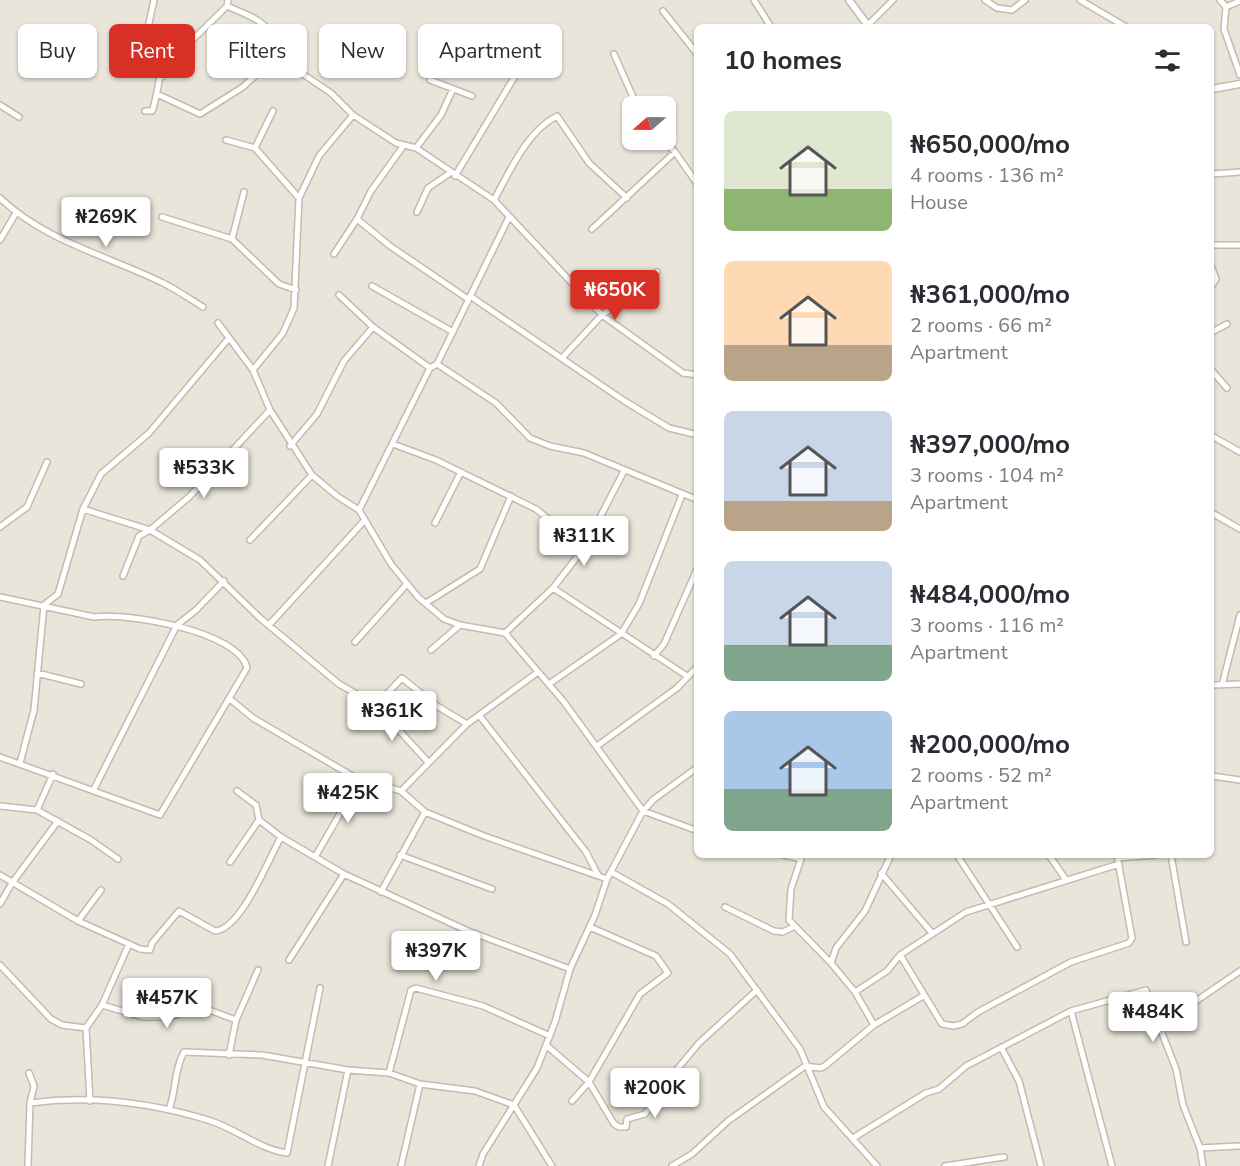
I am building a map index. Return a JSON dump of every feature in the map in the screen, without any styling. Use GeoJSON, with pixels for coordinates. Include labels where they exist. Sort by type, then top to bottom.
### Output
{"type":"FeatureCollection","features":[{"type":"Feature","properties":{"kind":"street"},"geometry":{"type":"LineString","coordinates":[[154,0],[146,37],[153,43],[162,79]]}},
{"type":"Feature","properties":{"kind":"street"},"geometry":{"type":"LineString","coordinates":[[754,0],[769,24]]}},
{"type":"Feature","properties":{"kind":"street"},"geometry":{"type":"LineString","coordinates":[[849,0],[867,24]]}},
{"type":"Feature","properties":{"kind":"street"},"geometry":{"type":"LineString","coordinates":[[870,24],[893,0]]}},
{"type":"Feature","properties":{"kind":"street"},"geometry":{"type":"LineString","coordinates":[[985,0],[997,8],[1012,10],[1025,0]]}},
{"type":"Feature","properties":{"kind":"street"},"geometry":{"type":"LineString","coordinates":[[1080,0],[1121,24]]}},
{"type":"Feature","properties":{"kind":"street"},"geometry":{"type":"LineString","coordinates":[[1220,0],[1226,7],[1224,29],[1240,75]]}},
{"type":"Feature","properties":{"kind":"street"},"geometry":{"type":"LineString","coordinates":[[1226,7],[1240,1]]}},
{"type":"Feature","properties":{"kind":"street"},"geometry":{"type":"LineString","coordinates":[[145,111],[152,111],[168,63],[228,3],[264,24]]}},
{"type":"Feature","properties":{"kind":"street"},"geometry":{"type":"LineString","coordinates":[[663,11],[694,50]]}},
{"type":"Feature","properties":{"kind":"street"},"geometry":{"type":"LineString","coordinates":[[614,54],[633,96]]}},
{"type":"Feature","properties":{"kind":"street"},"geometry":{"type":"LineString","coordinates":[[307,77],[331,93],[353,115],[405,145],[416,148],[453,175],[494,200],[525,230],[602,315],[683,373],[694,374]]}},
{"type":"Feature","properties":{"kind":"street"},"geometry":{"type":"LineString","coordinates":[[156,94],[200,114],[243,87],[253,78]]}},
{"type":"Feature","properties":{"kind":"street"},"geometry":{"type":"LineString","coordinates":[[417,212],[428,188],[453,175],[514,78]]}},
{"type":"Feature","properties":{"kind":"street"},"geometry":{"type":"LineString","coordinates":[[430,80],[472,96]]}},
{"type":"Feature","properties":{"kind":"street"},"geometry":{"type":"LineString","coordinates":[[1214,89],[1240,84]]}},
{"type":"Feature","properties":{"kind":"street"},"geometry":{"type":"LineString","coordinates":[[416,148],[441,115],[453,89]]}},
{"type":"Feature","properties":{"kind":"street"},"geometry":{"type":"LineString","coordinates":[[0,105],[19,117]]}},
{"type":"Feature","properties":{"kind":"street"},"geometry":{"type":"LineString","coordinates":[[255,148],[273,111]]}},
{"type":"Feature","properties":{"kind":"street"},"geometry":{"type":"LineString","coordinates":[[253,370],[284,333],[294,308],[299,198],[319,156],[353,115]]}},
{"type":"Feature","properties":{"kind":"street"},"geometry":{"type":"LineString","coordinates":[[494,200],[517,158],[542,127],[557,116],[589,163],[627,198]]}},
{"type":"Feature","properties":{"kind":"street"},"geometry":{"type":"LineString","coordinates":[[226,140],[255,148],[299,198]]}},
{"type":"Feature","properties":{"kind":"street"},"geometry":{"type":"LineString","coordinates":[[334,254],[357,219],[371,191],[405,145]]}},
{"type":"Feature","properties":{"kind":"street"},"geometry":{"type":"LineString","coordinates":[[592,229],[675,152],[694,179]]}},
{"type":"Feature","properties":{"kind":"street"},"geometry":{"type":"LineString","coordinates":[[1214,174],[1240,172]]}},
{"type":"Feature","properties":{"kind":"street"},"geometry":{"type":"LineString","coordinates":[[232,238],[244,192]]}},
{"type":"Feature","properties":{"kind":"street"},"geometry":{"type":"LineString","coordinates":[[0,198],[16,213],[91,255],[164,283],[202,308]]}},
{"type":"Feature","properties":{"kind":"street"},"geometry":{"type":"LineString","coordinates":[[0,240],[16,213]]}},
{"type":"Feature","properties":{"kind":"street"},"geometry":{"type":"LineString","coordinates":[[162,217],[232,238],[279,284],[296,290]]}},
{"type":"Feature","properties":{"kind":"street"},"geometry":{"type":"LineString","coordinates":[[359,510],[429,368],[437,364],[509,217]]}},
{"type":"Feature","properties":{"kind":"street"},"geometry":{"type":"LineString","coordinates":[[357,219],[390,246],[669,428],[694,434]]}},
{"type":"Feature","properties":{"kind":"street"},"geometry":{"type":"LineString","coordinates":[[1214,245],[1240,245]]}},
{"type":"Feature","properties":{"kind":"street"},"geometry":{"type":"LineString","coordinates":[[562,358],[602,315],[626,299],[657,272]]}},
{"type":"Feature","properties":{"kind":"street"},"geometry":{"type":"LineString","coordinates":[[372,286],[453,332]]}},
{"type":"Feature","properties":{"kind":"street"},"geometry":{"type":"LineString","coordinates":[[339,295],[373,327],[429,368]]}},
{"type":"Feature","properties":{"kind":"street"},"geometry":{"type":"LineString","coordinates":[[218,324],[253,370],[270,410],[290,446],[312,475],[359,510],[407,584],[444,619],[460,626],[505,633],[549,684],[597,746],[632,800],[643,811],[694,830]]}},
{"type":"Feature","properties":{"kind":"street"},"geometry":{"type":"LineString","coordinates":[[1214,331],[1227,324]]}},
{"type":"Feature","properties":{"kind":"street"},"geometry":{"type":"LineString","coordinates":[[290,446],[317,414],[344,361],[373,327]]}},
{"type":"Feature","properties":{"kind":"street"},"geometry":{"type":"LineString","coordinates":[[20,763],[34,710],[44,605],[58,594],[83,509],[101,474],[149,434],[229,338]]}},
{"type":"Feature","properties":{"kind":"street"},"geometry":{"type":"LineString","coordinates":[[437,364],[496,403],[530,438],[550,446],[584,453],[694,499]]}},
{"type":"Feature","properties":{"kind":"street"},"geometry":{"type":"LineString","coordinates":[[1214,373],[1227,388]]}},
{"type":"Feature","properties":{"kind":"street"},"geometry":{"type":"LineString","coordinates":[[123,576],[139,536],[150,530],[189,497],[270,410]]}},
{"type":"Feature","properties":{"kind":"street"},"geometry":{"type":"LineString","coordinates":[[1214,437],[1240,452]]}},
{"type":"Feature","properties":{"kind":"street"},"geometry":{"type":"LineString","coordinates":[[393,444],[512,496],[548,516],[584,548]]}},
{"type":"Feature","properties":{"kind":"street"},"geometry":{"type":"LineString","coordinates":[[0,527],[27,507],[46,462]]}},
{"type":"Feature","properties":{"kind":"street"},"geometry":{"type":"LineString","coordinates":[[505,633],[553,588],[584,548],[624,471]]}},
{"type":"Feature","properties":{"kind":"street"},"geometry":{"type":"LineString","coordinates":[[435,523],[461,472]]}},
{"type":"Feature","properties":{"kind":"street"},"geometry":{"type":"LineString","coordinates":[[250,540],[312,475]]}},
{"type":"Feature","properties":{"kind":"street"},"geometry":{"type":"LineString","coordinates":[[549,684],[621,634],[639,604],[682,495]]}},
{"type":"Feature","properties":{"kind":"street"},"geometry":{"type":"LineString","coordinates":[[426,603],[480,569],[512,496]]}},
{"type":"Feature","properties":{"kind":"street"},"geometry":{"type":"LineString","coordinates":[[83,509],[150,530],[200,560],[269,626],[339,684],[376,705],[428,762]]}},
{"type":"Feature","properties":{"kind":"street"},"geometry":{"type":"LineString","coordinates":[[1214,514],[1240,529]]}},
{"type":"Feature","properties":{"kind":"street"},"geometry":{"type":"LineString","coordinates":[[269,626],[364,521]]}},
{"type":"Feature","properties":{"kind":"street"},"geometry":{"type":"LineString","coordinates":[[654,656],[664,644],[694,576]]}},
{"type":"Feature","properties":{"kind":"street"},"geometry":{"type":"LineString","coordinates":[[94,789],[177,625],[196,610],[224,581]]}},
{"type":"Feature","properties":{"kind":"street"},"geometry":{"type":"LineString","coordinates":[[355,642],[407,584]]}},
{"type":"Feature","properties":{"kind":"street"},"geometry":{"type":"LineString","coordinates":[[553,588],[687,676]]}},
{"type":"Feature","properties":{"kind":"street"},"geometry":{"type":"LineString","coordinates":[[0,597],[94,617],[110,615],[177,625],[226,645],[246,663],[246,671],[160,814],[0,757]]}},
{"type":"Feature","properties":{"kind":"street"},"geometry":{"type":"LineString","coordinates":[[1222,685],[1240,615]]}},
{"type":"Feature","properties":{"kind":"street"},"geometry":{"type":"LineString","coordinates":[[431,650],[460,626]]}},
{"type":"Feature","properties":{"kind":"street"},"geometry":{"type":"LineString","coordinates":[[597,746],[677,688],[694,670]]}},
{"type":"Feature","properties":{"kind":"street"},"geometry":{"type":"LineString","coordinates":[[401,791],[467,724],[538,672]]}},
{"type":"Feature","properties":{"kind":"street"},"geometry":{"type":"LineString","coordinates":[[37,673],[81,684]]}},
{"type":"Feature","properties":{"kind":"street"},"geometry":{"type":"LineString","coordinates":[[376,705],[402,678],[437,706],[467,724]]}},
{"type":"Feature","properties":{"kind":"street"},"geometry":{"type":"LineString","coordinates":[[1214,685],[1240,684]]}},
{"type":"Feature","properties":{"kind":"street"},"geometry":{"type":"LineString","coordinates":[[230,699],[253,718],[360,779],[401,791],[425,812],[484,836],[607,879]]}},
{"type":"Feature","properties":{"kind":"street"},"geometry":{"type":"LineString","coordinates":[[479,715],[586,852],[597,875]]}},
{"type":"Feature","properties":{"kind":"street"},"geometry":{"type":"LineString","coordinates":[[479,1166],[483,1154],[537,1068],[550,1036],[570,969],[590,927],[607,879],[643,811],[654,798],[694,770]]}},
{"type":"Feature","properties":{"kind":"street"},"geometry":{"type":"LineString","coordinates":[[37,810],[53,774]]}},
{"type":"Feature","properties":{"kind":"street"},"geometry":{"type":"LineString","coordinates":[[1214,776],[1240,780]]}},
{"type":"Feature","properties":{"kind":"street"},"geometry":{"type":"LineString","coordinates":[[315,857],[360,779]]}},
{"type":"Feature","properties":{"kind":"street"},"geometry":{"type":"LineString","coordinates":[[237,791],[255,805],[259,820],[281,837],[344,874],[468,931],[570,969]]}},
{"type":"Feature","properties":{"kind":"street"},"geometry":{"type":"LineString","coordinates":[[0,806],[37,810],[91,840],[118,859]]}},
{"type":"Feature","properties":{"kind":"street"},"geometry":{"type":"LineString","coordinates":[[381,892],[425,812]]}},
{"type":"Feature","properties":{"kind":"street"},"geometry":{"type":"LineString","coordinates":[[230,862],[259,820]]}},
{"type":"Feature","properties":{"kind":"street"},"geometry":{"type":"LineString","coordinates":[[0,904],[12,883],[58,821]]}},
{"type":"Feature","properties":{"kind":"street"},"geometry":{"type":"LineString","coordinates":[[0,875],[78,921],[140,950],[150,950],[152,943],[179,911],[215,932],[224,930],[246,904],[281,837]]}},
{"type":"Feature","properties":{"kind":"street"},"geometry":{"type":"LineString","coordinates":[[400,855],[492,889]]}},
{"type":"Feature","properties":{"kind":"street"},"geometry":{"type":"LineString","coordinates":[[802,858],[788,906],[789,920],[831,963],[855,992],[874,1025]]}},
{"type":"Feature","properties":{"kind":"street"},"geometry":{"type":"LineString","coordinates":[[831,963],[836,948],[865,911],[889,858]]}},
{"type":"Feature","properties":{"kind":"street"},"geometry":{"type":"LineString","coordinates":[[959,858],[1017,947]]}},
{"type":"Feature","properties":{"kind":"street"},"geometry":{"type":"LineString","coordinates":[[1051,858],[1066,880]]}},
{"type":"Feature","properties":{"kind":"street"},"geometry":{"type":"LineString","coordinates":[[1172,858],[1186,942]]}},
{"type":"Feature","properties":{"kind":"street"},"geometry":{"type":"LineString","coordinates":[[855,992],[887,971],[900,955],[966,912],[1066,880],[1118,859],[1132,938],[1129,943],[1071,962],[978,1012],[962,1024],[953,1026],[942,1024],[900,955]]}},
{"type":"Feature","properties":{"kind":"street"},"geometry":{"type":"LineString","coordinates":[[611,872],[668,904],[711,936],[730,954],[800,1049],[805,1066],[824,1107],[877,1166]]}},
{"type":"Feature","properties":{"kind":"street"},"geometry":{"type":"LineString","coordinates":[[881,873],[932,933]]}},
{"type":"Feature","properties":{"kind":"street"},"geometry":{"type":"LineString","coordinates":[[289,960],[344,874]]}},
{"type":"Feature","properties":{"kind":"street"},"geometry":{"type":"LineString","coordinates":[[78,921],[101,891]]}},
{"type":"Feature","properties":{"kind":"street"},"geometry":{"type":"LineString","coordinates":[[725,907],[774,931],[783,932],[794,927]]}},
{"type":"Feature","properties":{"kind":"street"},"geometry":{"type":"LineString","coordinates":[[572,1101],[589,1082],[639,994],[669,973],[656,956],[590,927]]}},
{"type":"Feature","properties":{"kind":"street"},"geometry":{"type":"LineString","coordinates":[[90,1101],[86,1028],[102,1005],[129,944]]}},
{"type":"Feature","properties":{"kind":"street"},"geometry":{"type":"LineString","coordinates":[[0,965],[51,1019],[62,1025],[86,1028]]}},
{"type":"Feature","properties":{"kind":"street"},"geometry":{"type":"LineString","coordinates":[[229,1055],[236,1020],[258,970]]}},
{"type":"Feature","properties":{"kind":"street"},"geometry":{"type":"LineString","coordinates":[[1158,1023],[1174,1016],[1240,971]]}},
{"type":"Feature","properties":{"kind":"street"},"geometry":{"type":"LineString","coordinates":[[30,1103],[90,1101],[143,1104],[213,1122],[256,1143],[287,1153],[320,988]]}},
{"type":"Feature","properties":{"kind":"street"},"geometry":{"type":"LineString","coordinates":[[389,1073],[411,990],[416,988],[483,1006],[550,1036]]}},
{"type":"Feature","properties":{"kind":"street"},"geometry":{"type":"LineString","coordinates":[[546,1045],[589,1082],[614,1124],[626,1126],[627,1119],[645,1114],[699,1043],[757,990]]}},
{"type":"Feature","properties":{"kind":"street"},"geometry":{"type":"LineString","coordinates":[[853,1138],[926,1093],[939,1089],[966,1066],[1071,1011],[1146,990],[1176,1070],[1183,1105],[1200,1148],[1203,1166]]}},
{"type":"Feature","properties":{"kind":"street"},"geometry":{"type":"LineString","coordinates":[[672,1166],[692,1154],[728,1121],[805,1066],[821,1068],[874,1025],[923,996]]}},
{"type":"Feature","properties":{"kind":"street"},"geometry":{"type":"LineString","coordinates":[[102,1005],[143,1017],[171,1017],[196,1005],[236,1020]]}},
{"type":"Feature","properties":{"kind":"street"},"geometry":{"type":"LineString","coordinates":[[1071,1011],[1112,1166]]}},
{"type":"Feature","properties":{"kind":"street"},"geometry":{"type":"LineString","coordinates":[[1002,1049],[1019,1082],[1041,1166]]}},
{"type":"Feature","properties":{"kind":"street"},"geometry":{"type":"LineString","coordinates":[[169,1110],[174,1097],[178,1063],[184,1052],[262,1055],[348,1070],[389,1073],[420,1083],[474,1091],[514,1105],[552,1166]]}},
{"type":"Feature","properties":{"kind":"street"},"geometry":{"type":"LineString","coordinates":[[328,1166],[348,1070]]}},
{"type":"Feature","properties":{"kind":"street"},"geometry":{"type":"LineString","coordinates":[[28,1166],[30,1103],[34,1086],[29,1073]]}},
{"type":"Feature","properties":{"kind":"street"},"geometry":{"type":"LineString","coordinates":[[401,1166],[420,1083]]}},
{"type":"Feature","properties":{"kind":"street"},"geometry":{"type":"LineString","coordinates":[[1200,1148],[1240,1146]]}},
{"type":"Feature","properties":{"kind":"street"},"geometry":{"type":"LineString","coordinates":[[945,1166],[1004,1157]]}},
{"type":"Feature","properties":{"kind":"shaded area"},"geometry":{"type":"Polygon","coordinates":[[[0,0],[1240,0],[1240,1166],[0,1166],[0,0]]]}}]}
